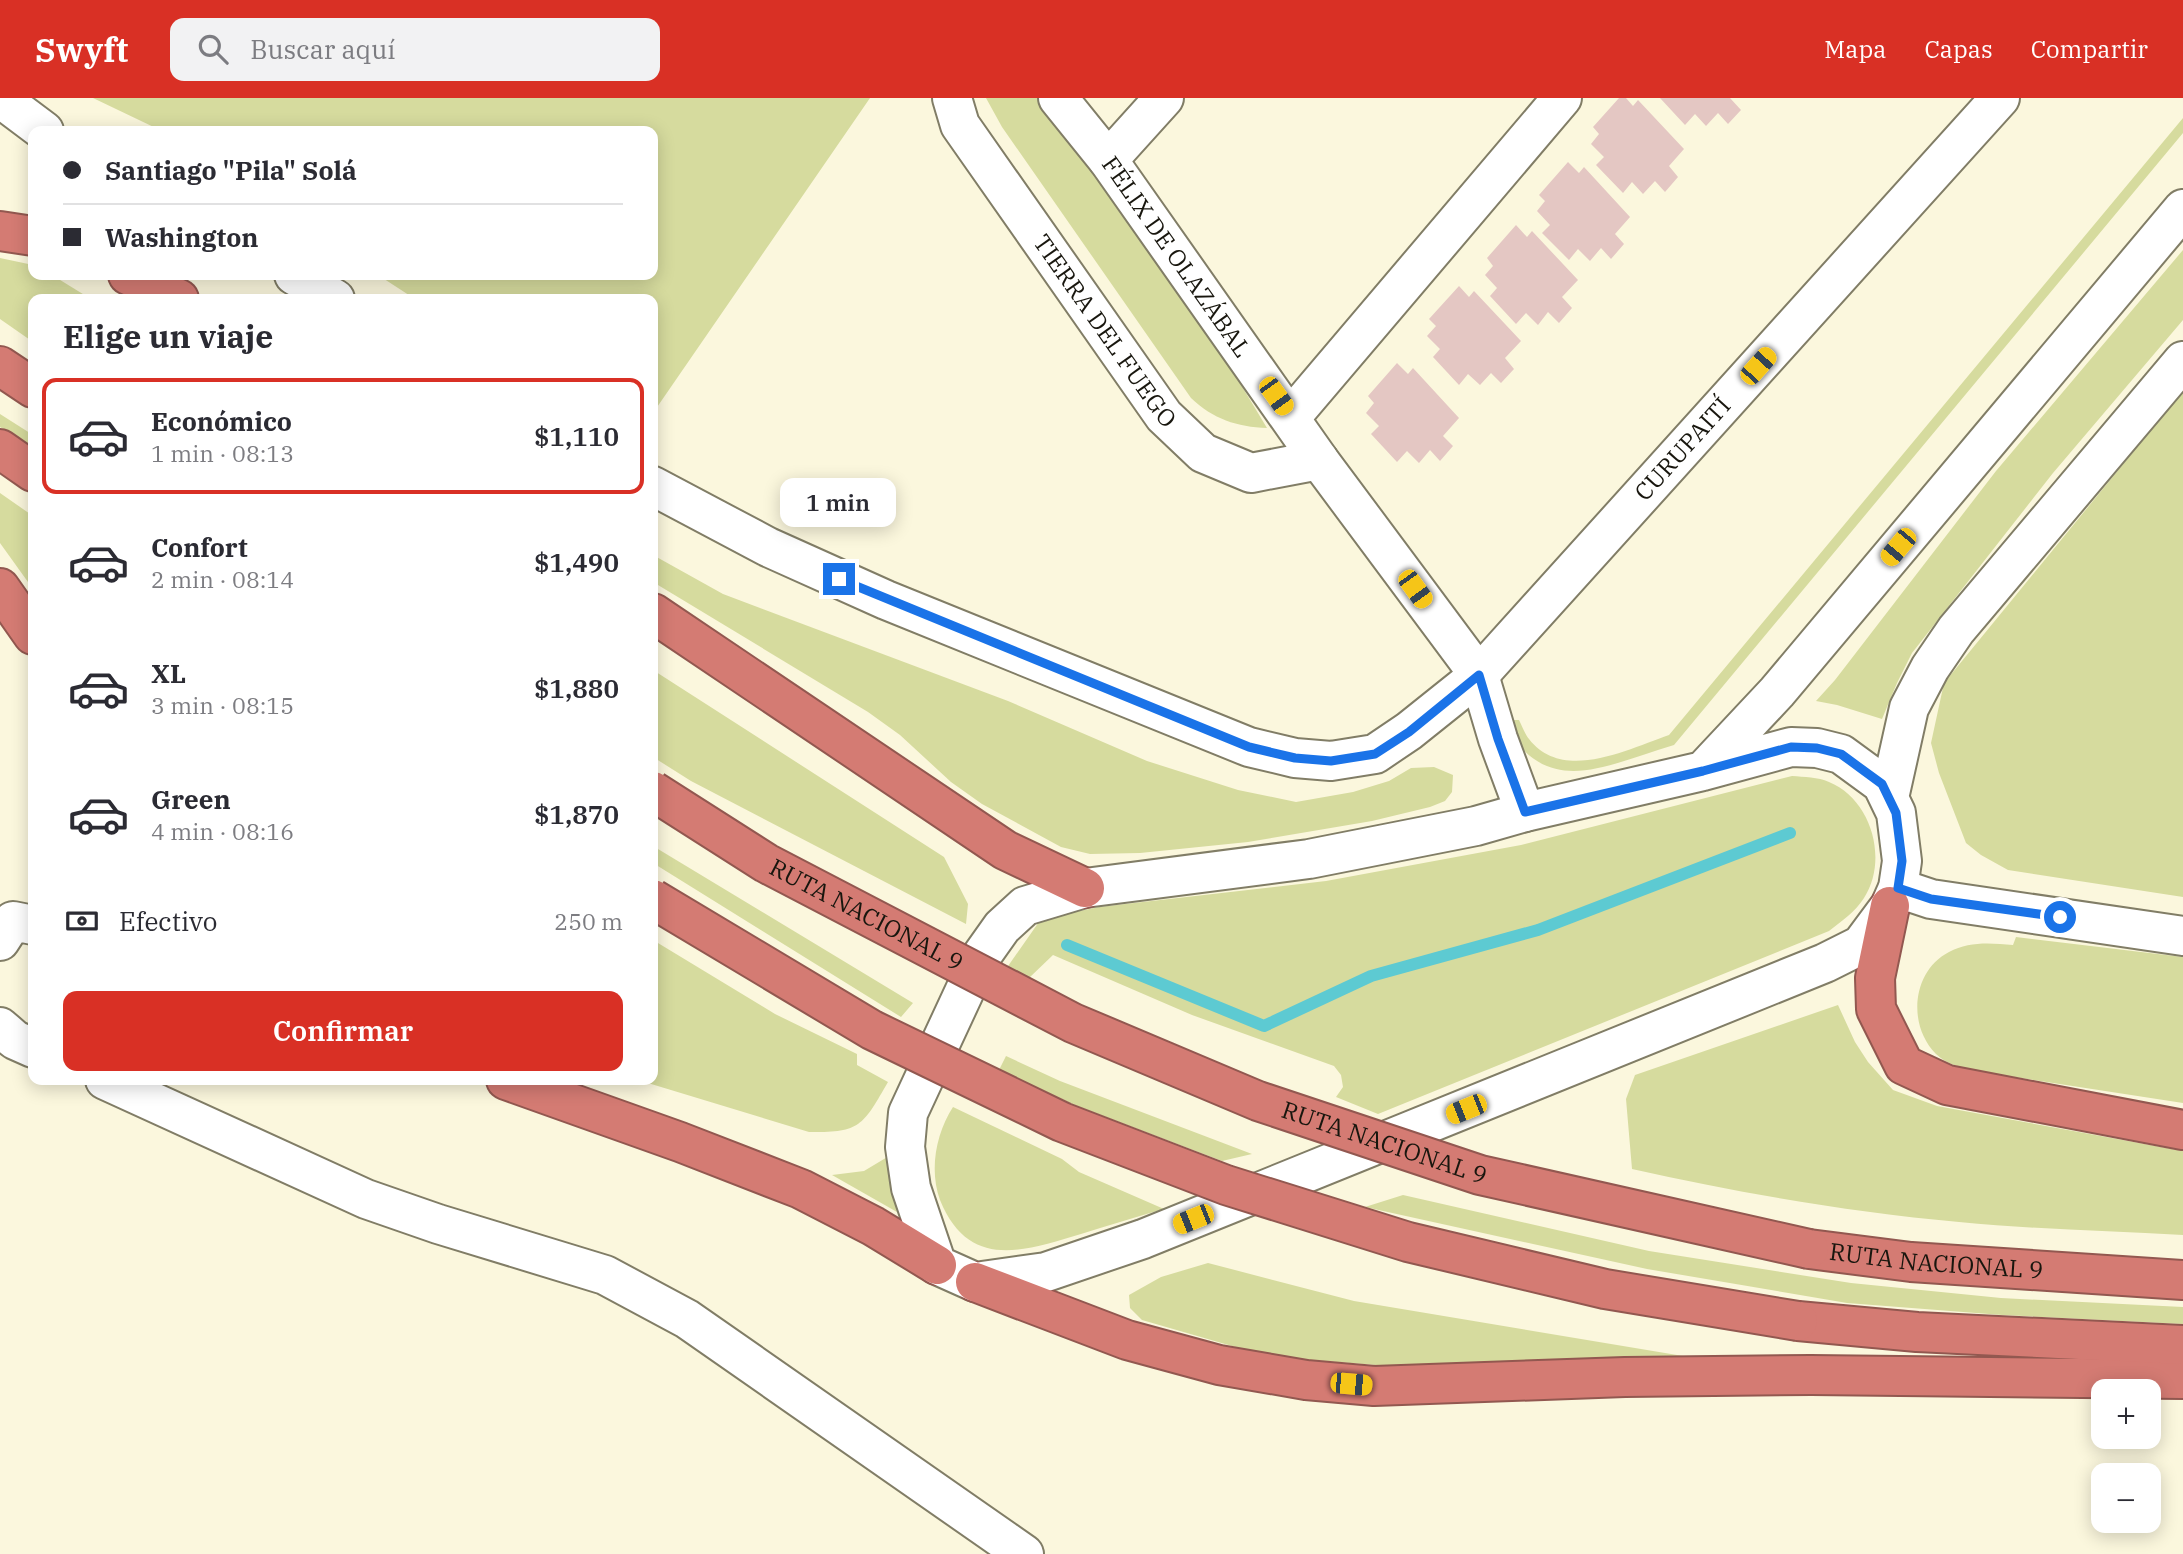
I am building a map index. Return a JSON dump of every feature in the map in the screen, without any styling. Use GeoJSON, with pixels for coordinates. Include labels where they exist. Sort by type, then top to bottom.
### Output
{"type":"FeatureCollection","features":[{"type":"Feature","properties":{"kind":"highway"},"geometry":{"type":"LineString","coordinates":[[0,231],[28,235]]}},
{"type":"Feature","properties":{"kind":"highway"},"geometry":{"type":"LineString","coordinates":[[139,280],[168,294]]}},
{"type":"Feature","properties":{"kind":"highway"},"geometry":{"type":"LineString","coordinates":[[0,366],[28,385]]}},
{"type":"Feature","properties":{"kind":"highway"},"geometry":{"type":"LineString","coordinates":[[0,449],[28,469]]}},
{"type":"Feature","properties":{"kind":"highway"},"geometry":{"type":"LineString","coordinates":[[0,588],[28,628]]}},
{"type":"Feature","properties":{"kind":"highway"},"geometry":{"type":"LineString","coordinates":[[658,616],[1005,850],[1085,888]]}},
{"type":"Feature","properties":{"kind":"highway","name":"RUTA NACIONAL 9"},"geometry":{"type":"LineString","coordinates":[[658,794],[766,863],[1073,1023],[1258,1101],[1480,1175],[1810,1249],[1911,1262],[2183,1280]]}},
{"type":"Feature","properties":{"kind":"highway"},"geometry":{"type":"LineString","coordinates":[[1894,897],[1875,978],[1876,1009],[1904,1065],[1947,1086],[2183,1130]]}},
{"type":"Feature","properties":{"kind":"highway"},"geometry":{"type":"LineString","coordinates":[[658,902],[872,1030],[1062,1122],[1226,1185],[1408,1242],[1605,1289],[1798,1321],[1917,1332],[2183,1345]]}},
{"type":"Feature","properties":{"kind":"highway"},"geometry":{"type":"LineString","coordinates":[[520,1085],[801,1189],[873,1226],[937,1265]]}},
{"type":"Feature","properties":{"kind":"highway"},"geometry":{"type":"LineString","coordinates":[[975,1282],[1127,1340],[1208,1362],[1306,1380],[1360,1385],[1625,1377],[1811,1375],[2183,1379]]}},
{"type":"Feature","properties":{"kind":"street"},"geometry":{"type":"LineString","coordinates":[[0,98],[44,119]]}},
{"type":"Feature","properties":{"kind":"street","name":"TIERRA DEL FUEGO"},"geometry":{"type":"LineString","coordinates":[[951,98],[960,125],[1164,416],[1203,453],[1251,473],[1319,460]]}},
{"type":"Feature","properties":{"kind":"street","name":"FÉLIX DE OLAZÁBAL"},"geometry":{"type":"LineString","coordinates":[[1058,98],[1108,160],[1319,460],[1479,675],[1498,739],[1525,812]]}},
{"type":"Feature","properties":{"kind":"street"},"geometry":{"type":"LineString","coordinates":[[1108,160],[1164,98]]}},
{"type":"Feature","properties":{"kind":"street"},"geometry":{"type":"LineString","coordinates":[[1291,417],[1562,98]]}},
{"type":"Feature","properties":{"kind":"street","name":"CURUPAITÍ"},"geometry":{"type":"LineString","coordinates":[[658,489],[768,547],[886,600],[1249,747],[1295,758],[1331,761],[1375,754],[1409,732],[1479,675],[2000,98]]}},
{"type":"Feature","properties":{"kind":"street"},"geometry":{"type":"LineString","coordinates":[[1703,771],[1777,692],[2183,209]]}},
{"type":"Feature","properties":{"kind":"street"},"geometry":{"type":"LineString","coordinates":[[303,280],[326,294]]}},
{"type":"Feature","properties":{"kind":"street"},"geometry":{"type":"LineString","coordinates":[[1889,798],[1909,708],[1930,668],[1956,630],[2183,361]]}},
{"type":"Feature","properties":{"kind":"street"},"geometry":{"type":"LineString","coordinates":[[1791,747],[1817,748],[1841,754],[1882,784],[1889,798],[1896,813],[1902,861],[1894,897],[1861,944],[1825,963],[1143,1239],[1046,1272],[975,1282],[937,1265],[911,1188],[905,1147],[908,1113],[980,958],[1002,927],[1025,906],[1085,888],[1309,859],[1476,826],[1791,747]]}},
{"type":"Feature","properties":{"kind":"street"},"geometry":{"type":"LineString","coordinates":[[1894,897],[1931,899],[2183,936]]}},
{"type":"Feature","properties":{"kind":"street"},"geometry":{"type":"LineString","coordinates":[[0,941],[13,921],[28,924]]}},
{"type":"Feature","properties":{"kind":"street"},"geometry":{"type":"LineString","coordinates":[[0,1027],[15,1040],[28,1046]]}},
{"type":"Feature","properties":{"kind":"street"},"geometry":{"type":"LineString","coordinates":[[116,1085],[366,1199],[605,1275],[687,1319],[1024,1554]]}},
{"type":"Feature","properties":{"kind":"green space"},"geometry":{"type":"Polygon","coordinates":[[[93,98],[870,98],[658,406],[658,294],[407,294],[386,280],[658,280],[658,126],[152,126],[93,98]]]}},
{"type":"Feature","properties":{"kind":"green space"},"geometry":{"type":"Polygon","coordinates":[[[986,98],[1040,98],[1214,340],[1267,428],[1226,420],[1191,398],[1002,127],[986,98]]]}},
{"type":"Feature","properties":{"kind":"green space"},"geometry":{"type":"Polygon","coordinates":[[[2183,118],[2183,133],[1674,745],[1601,768],[1578,771],[1557,769],[1537,761],[1519,745],[1503,720],[1519,720],[1529,739],[1543,752],[1559,759],[1577,761],[1616,754],[1669,735],[2183,118]]]}},
{"type":"Feature","properties":{"kind":"green space"},"geometry":{"type":"Polygon","coordinates":[[[2183,250],[2183,320],[2053,473],[1912,653],[1882,719],[1816,701],[1996,471],[2183,250]]]}},
{"type":"Feature","properties":{"kind":"green space"},"geometry":{"type":"Polygon","coordinates":[[[0,258],[28,264],[28,280],[60,280],[83,294],[28,294],[28,339],[0,319],[0,258]]]}},
{"type":"Feature","properties":{"kind":"green space"},"geometry":{"type":"Polygon","coordinates":[[[2183,391],[2183,897],[2008,870],[1966,843],[1939,773],[1931,743],[1944,683],[2183,391]]]}},
{"type":"Feature","properties":{"kind":"green space"},"geometry":{"type":"Polygon","coordinates":[[[0,414],[28,432],[28,446],[0,427],[0,414]]]}},
{"type":"Feature","properties":{"kind":"green space"},"geometry":{"type":"Polygon","coordinates":[[[0,493],[28,513],[28,582],[0,543],[0,493]]]}},
{"type":"Feature","properties":{"kind":"green space"},"geometry":{"type":"Polygon","coordinates":[[[658,558],[723,594],[1008,701],[1147,761],[1238,790],[1296,802],[1353,792],[1389,781],[1411,768],[1434,767],[1453,775],[1452,792],[1445,801],[1430,807],[1372,821],[1248,842],[1140,853],[1090,854],[1061,847],[982,804],[951,782],[900,735],[868,712],[658,585],[658,558]]]}},
{"type":"Feature","properties":{"kind":"green space"},"geometry":{"type":"Polygon","coordinates":[[[658,673],[944,857],[968,904],[966,924],[691,781],[658,760],[658,673]]]}},
{"type":"Feature","properties":{"kind":"green space"},"geometry":{"type":"Polygon","coordinates":[[[1792,776],[1820,779],[1844,790],[1856,802],[1872,832],[1875,866],[1871,883],[1864,898],[1843,920],[1829,931],[1378,1114],[1336,1097],[1343,1087],[1341,1075],[1334,1066],[1192,1015],[1053,955],[1029,978],[1006,969],[1041,919],[1099,907],[1326,881],[1521,845],[1792,776]]]}},
{"type":"Feature","properties":{"kind":"green space"},"geometry":{"type":"Polygon","coordinates":[[[658,849],[913,1003],[901,1017],[658,866],[658,849]]]}},
{"type":"Feature","properties":{"kind":"green space"},"geometry":{"type":"Polygon","coordinates":[[[2016,937],[2183,957],[2183,1103],[1969,1070],[1947,1062],[1936,1054],[1927,1042],[1918,1014],[1921,985],[1927,972],[1937,961],[1957,948],[1980,944],[2013,945],[2016,937]]]}},
{"type":"Feature","properties":{"kind":"green space"},"geometry":{"type":"Polygon","coordinates":[[[658,943],[775,1014],[857,1054],[857,1065],[888,1082],[859,1124],[840,1131],[809,1132],[654,1085],[658,1085],[658,943]]]}},
{"type":"Feature","properties":{"kind":"green space"},"geometry":{"type":"Polygon","coordinates":[[[1838,1005],[1855,1042],[1868,1062],[1893,1090],[1937,1106],[2183,1151],[2183,1235],[1918,1218],[1794,1201],[1632,1169],[1626,1099],[1635,1075],[1838,1005]]]}},
{"type":"Feature","properties":{"kind":"green space"},"geometry":{"type":"Polygon","coordinates":[[[1006,1056],[1060,1081],[1252,1154],[1222,1161],[1077,1106],[999,1070],[1006,1056]]]}},
{"type":"Feature","properties":{"kind":"green space"},"geometry":{"type":"Polygon","coordinates":[[[953,1107],[1062,1159],[1079,1172],[1164,1209],[1039,1246],[1000,1250],[982,1246],[966,1238],[952,1223],[937,1188],[936,1152],[942,1128],[953,1107]]]}},
{"type":"Feature","properties":{"kind":"green space"},"geometry":{"type":"Polygon","coordinates":[[[894,1153],[894,1171],[890,1180],[897,1212],[832,1175],[864,1171],[894,1153]]]}},
{"type":"Feature","properties":{"kind":"green space"},"geometry":{"type":"Polygon","coordinates":[[[1403,1195],[1649,1251],[1851,1283],[2001,1298],[2183,1307],[2183,1324],[2002,1315],[1847,1303],[1647,1269],[1365,1207],[1403,1195]]]}},
{"type":"Feature","properties":{"kind":"green space"},"geometry":{"type":"Polygon","coordinates":[[[1208,1263],[1354,1301],[1695,1358],[1456,1371],[1270,1357],[1142,1320],[1130,1308],[1129,1295],[1161,1277],[1208,1263]]]}},
{"type":"Feature","properties":{"kind":"building"},"geometry":{"type":"Polygon","coordinates":[[[1619,98],[1626,98],[1633,106],[1638,100],[1684,149],[1669,166],[1678,177],[1665,192],[1655,181],[1643,194],[1632,182],[1623,193],[1596,165],[1604,157],[1591,144],[1599,134],[1593,127],[1619,98]]]}},
{"type":"Feature","properties":{"kind":"building"},"geometry":{"type":"Polygon","coordinates":[[[1660,98],[1730,98],[1741,110],[1728,124],[1718,113],[1706,126],[1695,114],[1685,125],[1660,98]]]}},
{"type":"Feature","properties":{"kind":"building"},"geometry":{"type":"Polygon","coordinates":[[[1568,162],[1579,173],[1584,167],[1630,217],[1615,234],[1624,244],[1611,259],[1601,248],[1590,261],[1578,249],[1569,260],[1542,233],[1550,225],[1537,211],[1545,201],[1539,195],[1568,162]]]}},
{"type":"Feature","properties":{"kind":"building"},"geometry":{"type":"Polygon","coordinates":[[[1516,225],[1527,237],[1532,231],[1578,280],[1562,297],[1572,308],[1559,323],[1548,312],[1538,325],[1526,313],[1516,324],[1490,296],[1497,288],[1485,275],[1493,266],[1487,258],[1516,225]]]}},
{"type":"Feature","properties":{"kind":"building"},"geometry":{"type":"Polygon","coordinates":[[[1459,286],[1469,297],[1474,291],[1521,341],[1505,358],[1514,369],[1501,383],[1491,373],[1480,385],[1468,374],[1459,385],[1433,357],[1440,349],[1427,336],[1436,326],[1429,319],[1459,286]]]}},
{"type":"Feature","properties":{"kind":"building"},"geometry":{"type":"Polygon","coordinates":[[[1397,363],[1408,374],[1413,368],[1459,418],[1443,436],[1453,446],[1440,461],[1430,450],[1419,463],[1407,451],[1397,462],[1371,434],[1379,426],[1366,413],[1374,403],[1368,396],[1397,363]]]}},
{"type":"Feature","properties":{"kind":"waterway"},"geometry":{"type":"LineString","coordinates":[[1067,945],[1264,1026],[1371,976],[1538,930],[1790,833]]}},
{"type":"Feature","properties":{"kind":"route"},"geometry":{"type":"LineString","coordinates":[[839,579],[1249,747],[1295,758],[1331,761],[1375,754],[1409,732],[1479,675],[1498,739],[1525,812],[1703,771],[1791,747],[1817,748],[1841,754],[1882,784],[1896,813],[1902,861],[1898,888],[1931,899],[2060,917]]}}]}
